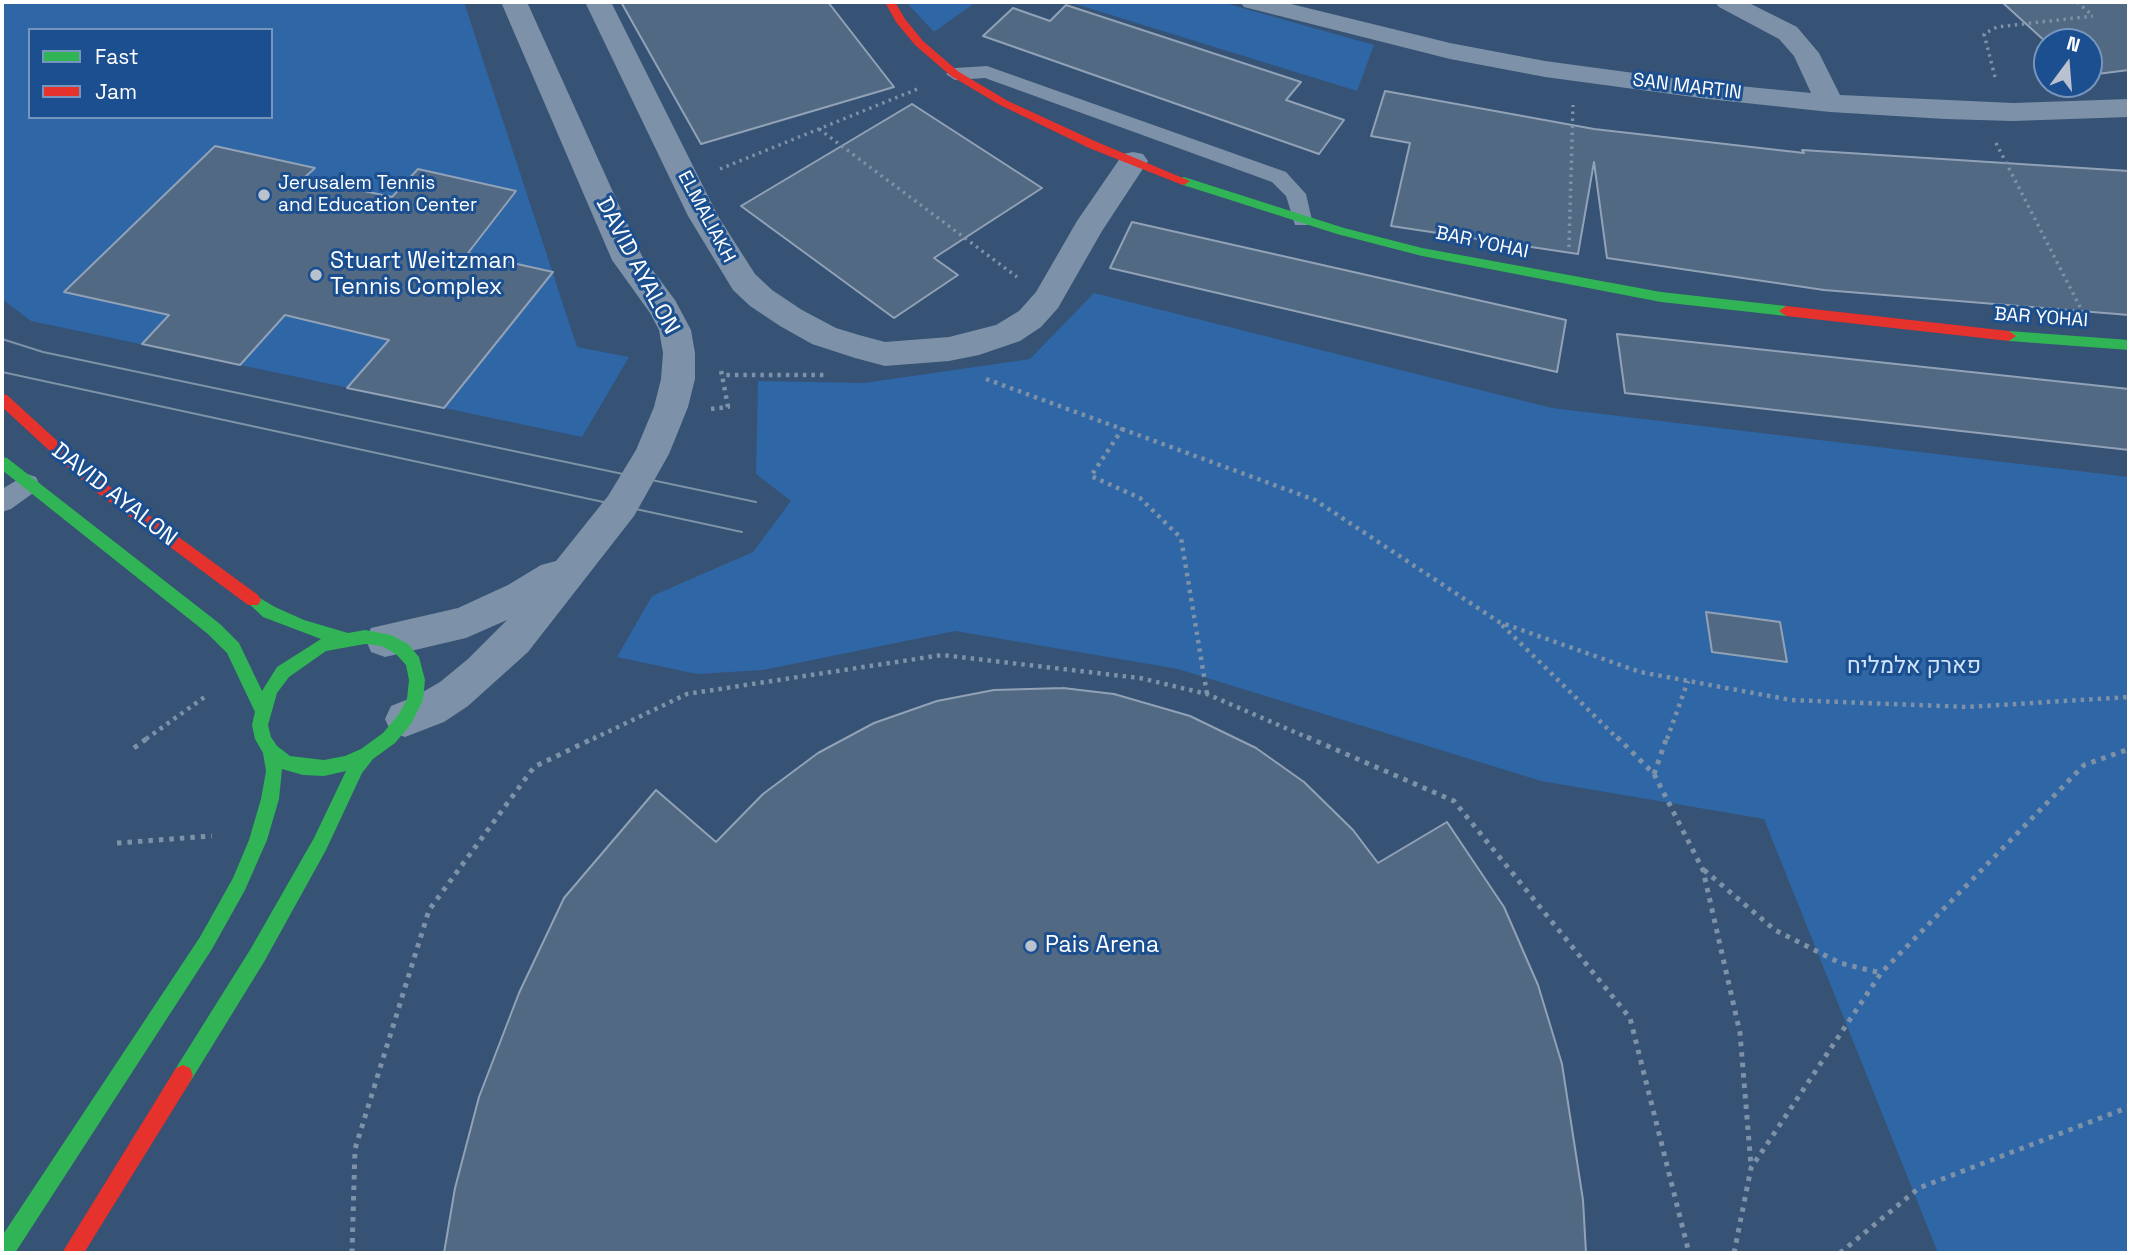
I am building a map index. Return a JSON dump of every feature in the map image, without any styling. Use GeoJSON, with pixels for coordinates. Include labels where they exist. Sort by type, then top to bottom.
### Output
{"type":"FeatureCollection","features":[{"type":"Feature","properties":{"kind":"street","name":"ELMALIAKH"},"geometry":{"type":"LineString","coordinates":[[598,2],[687,183],[726,257],[744,282],[761,298],[792,318],[824,336],[855,346],[885,354],[916,353],[979,344],[1030,319],[1047,300],[1088,228],[1133,161]]}},
{"type":"Feature","properties":{"kind":"street","name":"BAR YOHAI"},"geometry":{"type":"LineString","coordinates":[[890,2],[900,20],[919,43],[955,74],[1004,103],[1133,161],[1302,220],[1422,252],[1661,297],[2033,340],[2129,345]]}},
{"type":"Feature","properties":{"kind":"street","name":"SAN MARTIN"},"geometry":{"type":"LineString","coordinates":[[1253,2],[1450,51],[1574,73],[1708,91],[1830,103],[1980,111],[2129,108]]}},
{"type":"Feature","properties":{"kind":"street"},"geometry":{"type":"LineString","coordinates":[[1728,2],[1762,17],[1788,33],[1806,53],[1830,103]]}},
{"type":"Feature","properties":{"kind":"street","name":"DAVID AYALON"},"geometry":{"type":"LineString","coordinates":[[405,719],[446,699],[482,671],[514,640],[621,506],[652,454],[678,379],[679,353],[675,330],[628,260],[523,6]]}},
{"type":"Feature","properties":{"kind":"street","name":"DAVID AYALON"},"geometry":{"type":"LineString","coordinates":[[2,399],[93,482],[269,612],[344,639]]}},
{"type":"Feature","properties":{"kind":"street","name":"DAVID AYALON"},"geometry":{"type":"LineString","coordinates":[[2,462],[214,629],[233,648],[245,668],[262,709]]}},
{"type":"Feature","properties":{"kind":"street","name":"DAVID AYALON"},"geometry":{"type":"LineString","coordinates":[[385,640],[428,632],[491,612],[522,596],[583,553]]}},
{"type":"Feature","properties":{"kind":"street"},"geometry":{"type":"LineString","coordinates":[[72,1253],[257,956],[320,844],[356,768],[367,754],[389,738],[405,719],[415,700],[418,680],[413,663],[402,649],[385,640],[365,637],[344,639],[312,651],[284,672],[270,690],[262,709],[260,725],[263,739],[271,751],[285,762],[303,767],[324,768],[367,754]]}},
{"type":"Feature","properties":{"kind":"street"},"geometry":{"type":"LineString","coordinates":[[3,1253],[205,943],[239,884],[258,840],[270,799],[274,771],[271,751]]}},
{"type":"Feature","properties":{"kind":"lane"},"geometry":{"type":"LineString","coordinates":[[955,74],[987,72],[1279,177],[1296,194],[1302,220]]}},
{"type":"Feature","properties":{"kind":"lane"},"geometry":{"type":"LineString","coordinates":[[2,502],[27,484]]}},
{"type":"Feature","properties":{"kind":"path"},"geometry":{"type":"LineString","coordinates":[[2013,112],[1991,71],[1984,34],[1997,27],[2093,16],[2077,2]]}},
{"type":"Feature","properties":{"kind":"path"},"geometry":{"type":"LineString","coordinates":[[1568,281],[1574,73]]}},
{"type":"Feature","properties":{"kind":"path"},"geometry":{"type":"LineString","coordinates":[[687,183],[955,74]]}},
{"type":"Feature","properties":{"kind":"path"},"geometry":{"type":"LineString","coordinates":[[1980,111],[2098,343]]}},
{"type":"Feature","properties":{"kind":"path"},"geometry":{"type":"LineString","coordinates":[[819,129],[1047,300]]}},
{"type":"Feature","properties":{"kind":"path"},"geometry":{"type":"LineString","coordinates":[[720,362],[722,375],[834,375]]}},
{"type":"Feature","properties":{"kind":"path"},"geometry":{"type":"LineString","coordinates":[[981,377],[1315,500],[1499,622],[1654,774],[1703,870],[1740,1033],[1751,1168],[1734,1253]]}},
{"type":"Feature","properties":{"kind":"path"},"geometry":{"type":"LineString","coordinates":[[1123,428],[1091,476],[1140,498],[1181,537],[1207,694]]}},
{"type":"Feature","properties":{"kind":"path"},"geometry":{"type":"LineString","coordinates":[[1499,622],[1640,673],[1791,700],[1967,707],[2129,697]]}},
{"type":"Feature","properties":{"kind":"path"},"geometry":{"type":"LineString","coordinates":[[352,1253],[355,1149],[429,910],[534,767],[687,694],[942,655],[1140,678],[1207,694],[1454,801],[1630,1018],[1689,1253]]}},
{"type":"Feature","properties":{"kind":"path"},"geometry":{"type":"LineString","coordinates":[[1654,774],[1688,681]]}},
{"type":"Feature","properties":{"kind":"path"},"geometry":{"type":"LineString","coordinates":[[134,748],[206,696]]}},
{"type":"Feature","properties":{"kind":"path"},"geometry":{"type":"LineString","coordinates":[[1751,1168],[1881,973],[2084,765],[2129,749]]}},
{"type":"Feature","properties":{"kind":"path"},"geometry":{"type":"LineString","coordinates":[[117,843],[223,835]]}},
{"type":"Feature","properties":{"kind":"path"},"geometry":{"type":"LineString","coordinates":[[1703,870],[1775,930],[1840,963],[1881,973]]}},
{"type":"Feature","properties":{"kind":"path"},"geometry":{"type":"LineString","coordinates":[[1840,1253],[1919,1188],[2129,1107]]}},
{"type":"Feature","properties":{"kind":"green space","name":"Jerusalem Tennis and Education Center"},"geometry":{"type":"Polygon","coordinates":[[[2,2],[464,2],[577,347],[629,357],[582,437],[31,321],[2,299],[2,2]]]}},
{"type":"Feature","properties":{"kind":"green space"},"geometry":{"type":"Polygon","coordinates":[[[906,2],[976,2],[934,32],[906,2]]]}},
{"type":"Feature","properties":{"kind":"green space"},"geometry":{"type":"Polygon","coordinates":[[[1069,2],[1221,2],[1374,45],[1357,91],[1069,2]]]}},
{"type":"Feature","properties":{"kind":"green space","name":"פארק אלמליח"},"geometry":{"type":"Polygon","coordinates":[[[1094,293],[1552,408],[2129,477],[2129,1253],[1938,1253],[1764,819],[1541,781],[1178,669],[955,631],[763,670],[697,674],[617,657],[652,596],[753,552],[791,501],[756,474],[758,381],[864,383],[1030,359],[1094,293]]]}},
{"type":"Feature","properties":{"kind":"building"},"geometry":{"type":"Polygon","coordinates":[[[621,2],[828,2],[894,87],[701,144],[621,2]]]}},
{"type":"Feature","properties":{"kind":"building"},"geometry":{"type":"Polygon","coordinates":[[[2002,2],[2129,2],[2129,70],[2103,73],[2103,28],[2033,28],[2033,30],[2002,2]]]}},
{"type":"Feature","properties":{"kind":"building"},"geometry":{"type":"Polygon","coordinates":[[[1066,5],[1301,82],[1286,100],[1344,120],[1319,154],[983,36],[1013,8],[1050,21],[1066,5]]]}},
{"type":"Feature","properties":{"kind":"building"},"geometry":{"type":"Polygon","coordinates":[[[1385,91],[1594,129],[1804,153],[1802,150],[2129,171],[2129,315],[1824,290],[1607,258],[1594,162],[1578,254],[1391,226],[1410,143],[1371,136],[1385,91]]]}},
{"type":"Feature","properties":{"kind":"building"},"geometry":{"type":"Polygon","coordinates":[[[912,104],[1042,188],[934,258],[958,275],[894,318],[741,206],[912,104]]]}},
{"type":"Feature","properties":{"kind":"building","name":"Stuart Weitzman Tennis Complex"},"geometry":{"type":"Polygon","coordinates":[[[215,146],[315,168],[304,178],[392,197],[418,169],[516,191],[468,253],[553,272],[444,408],[347,388],[389,340],[285,315],[240,365],[142,344],[169,315],[64,292],[215,146]]]}},
{"type":"Feature","properties":{"kind":"building"},"geometry":{"type":"Polygon","coordinates":[[[1132,222],[1566,320],[1557,372],[1110,268],[1132,222]]]}},
{"type":"Feature","properties":{"kind":"building"},"geometry":{"type":"Polygon","coordinates":[[[1617,334],[2129,389],[2129,450],[1625,393],[1617,334]]]}},
{"type":"Feature","properties":{"kind":"building"},"geometry":{"type":"Polygon","coordinates":[[[1706,612],[1780,622],[1787,662],[1712,652],[1706,612]]]}},
{"type":"Feature","properties":{"kind":"building","name":"Pais Arena"},"geometry":{"type":"Polygon","coordinates":[[[1063,688],[1114,694],[1190,716],[1256,748],[1304,782],[1353,830],[1378,863],[1447,822],[1504,907],[1538,985],[1562,1064],[1583,1200],[1586,1253],[444,1253],[455,1188],[479,1097],[519,993],[564,898],[656,790],[716,842],[763,794],[818,753],[874,723],[937,701],[994,690],[1063,688]]]}},
{"type":"Feature","properties":{"kind":"tram line"},"geometry":{"type":"LineString","coordinates":[[2,339],[43,352],[756,502]]}},
{"type":"Feature","properties":{"kind":"tram line"},"geometry":{"type":"LineString","coordinates":[[2,372],[742,532]]}},
{"type":"Feature","properties":{"kind":"traffic: fast"},"geometry":{"type":"LineString","coordinates":[[1184,181],[1341,231],[1422,252],[1661,297],[1786,311]]}},
{"type":"Feature","properties":{"kind":"traffic: fast"},"geometry":{"type":"LineString","coordinates":[[2009,336],[2129,345]]}},
{"type":"Feature","properties":{"kind":"traffic: fast"},"geometry":{"type":"LineString","coordinates":[[2,462],[214,629],[233,648],[262,709]]}},
{"type":"Feature","properties":{"kind":"traffic: fast"},"geometry":{"type":"LineString","coordinates":[[253,600],[269,612],[301,626],[344,639]]}},
{"type":"Feature","properties":{"kind":"traffic: fast"},"geometry":{"type":"LineString","coordinates":[[365,637],[385,640],[402,649],[413,662],[417,680],[415,700],[405,719],[389,738],[367,754],[346,763],[324,768],[303,767],[285,762],[271,751],[263,739],[260,725],[270,690],[283,672],[322,645],[365,637]]}},
{"type":"Feature","properties":{"kind":"traffic: fast"},"geometry":{"type":"LineString","coordinates":[[3,1253],[206,943],[239,884],[258,840],[270,799],[274,771],[271,751]]}},
{"type":"Feature","properties":{"kind":"traffic: fast"},"geometry":{"type":"LineString","coordinates":[[183,1075],[257,956],[320,844],[356,768],[367,754]]}},
{"type":"Feature","properties":{"kind":"traffic: jam"},"geometry":{"type":"LineString","coordinates":[[890,2],[900,20],[919,43],[955,74],[1004,103],[1093,145],[1184,181]]}},
{"type":"Feature","properties":{"kind":"traffic: jam"},"geometry":{"type":"LineString","coordinates":[[1786,311],[2009,336]]}},
{"type":"Feature","properties":{"kind":"traffic: jam"},"geometry":{"type":"LineString","coordinates":[[2,399],[93,482],[253,600]]}},
{"type":"Feature","properties":{"kind":"traffic: jam"},"geometry":{"type":"LineString","coordinates":[[72,1253],[183,1075]]}},
{"type":"Feature","properties":{"kind":"place","name":"Jerusalem Tennis and Education Center"},"geometry":{"type":"Point","coordinates":[264,195]}},
{"type":"Feature","properties":{"kind":"place","name":"Stuart Weitzman Tennis Complex"},"geometry":{"type":"Point","coordinates":[316,275]}},
{"type":"Feature","properties":{"kind":"place","name":"Pais Arena"},"geometry":{"type":"Point","coordinates":[1031,946]}}]}
